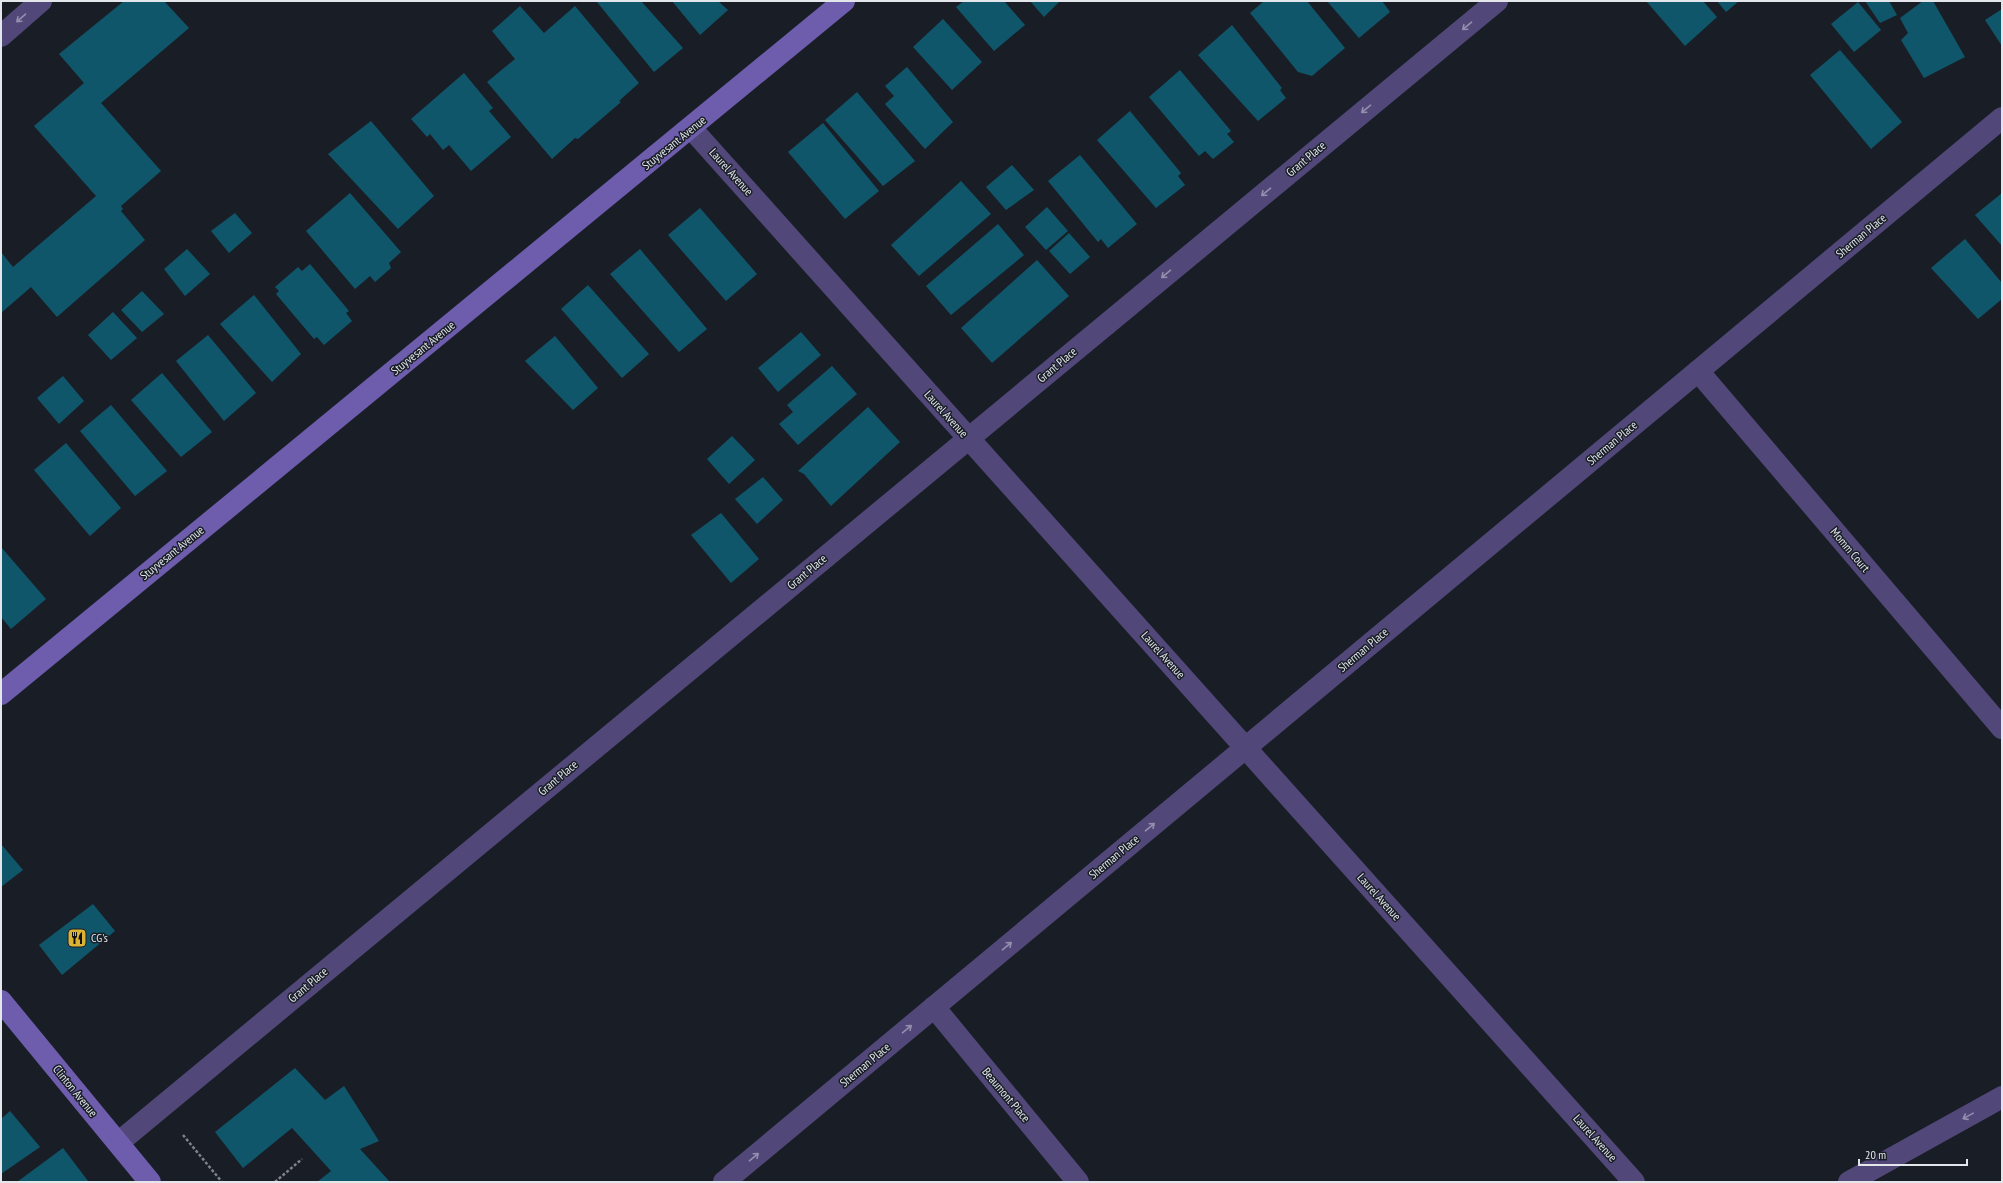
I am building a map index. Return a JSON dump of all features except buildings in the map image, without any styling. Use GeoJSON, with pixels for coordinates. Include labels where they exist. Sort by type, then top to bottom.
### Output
{"type":"FeatureCollection","features":[{"type":"Feature","properties":{"kind":"main road","name":"Stuyvesant Avenue"},"geometry":{"type":"LineString","coordinates":[[1,694],[844,1]]}},
{"type":"Feature","properties":{"kind":"main road","name":"Clinton Avenue"},"geometry":{"type":"LineString","coordinates":[[1,1001],[150,1182]]}},
{"type":"Feature","properties":{"kind":"street"},"geometry":{"type":"LineString","coordinates":[[1,36],[41,1]]}},
{"type":"Feature","properties":{"kind":"street","name":"Grant Place"},"geometry":{"type":"LineString","coordinates":[[118,1143],[1497,1]]}},
{"type":"Feature","properties":{"kind":"street","name":"Sherman Place"},"geometry":{"type":"LineString","coordinates":[[724,1182],[2002,118]]}},
{"type":"Feature","properties":{"kind":"street","name":"Laurel Avenue"},"geometry":{"type":"LineString","coordinates":[[691,128],[1634,1182]]}},
{"type":"Feature","properties":{"kind":"street","name":"Momm Court"},"geometry":{"type":"LineString","coordinates":[[1698,371],[2002,728]]}},
{"type":"Feature","properties":{"kind":"street","name":"Beaumont Place"},"geometry":{"type":"LineString","coordinates":[[934,1007],[1078,1182]]}},
{"type":"Feature","properties":{"kind":"street"},"geometry":{"type":"LineString","coordinates":[[1849,1182],[2002,1097]]}},
{"type":"Feature","properties":{"kind":"path"},"geometry":{"type":"LineString","coordinates":[[184,1135],[222,1182]]}},
{"type":"Feature","properties":{"kind":"path"},"geometry":{"type":"LineString","coordinates":[[275,1182],[302,1160]]}},
{"type":"Feature","properties":{"kind":"place","name":"CG's"},"geometry":{"type":"Point","coordinates":[77,938]}}]}
